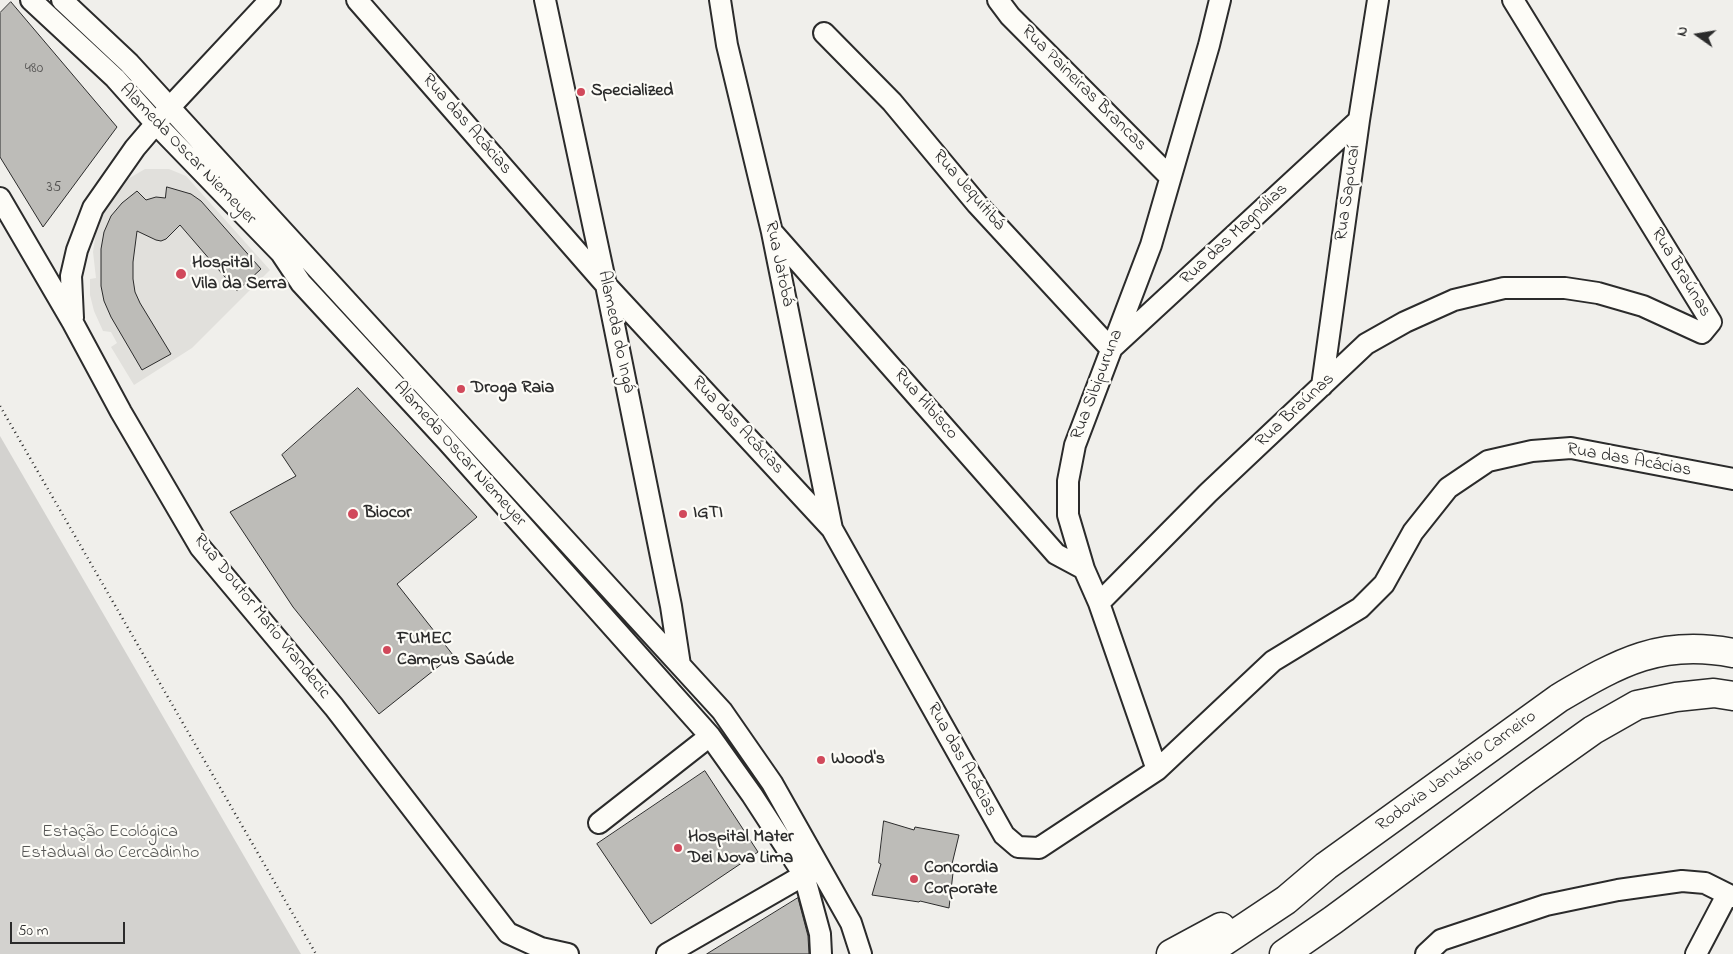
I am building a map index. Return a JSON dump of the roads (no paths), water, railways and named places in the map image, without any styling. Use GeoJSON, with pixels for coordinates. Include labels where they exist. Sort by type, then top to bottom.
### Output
{"type":"FeatureCollection","features":[{"type":"Feature","properties":{"kind":"highway","name":"Rodovia Januário Carneiro"},"geometry":{"type":"LineString","coordinates":[[1204,954],[1286,900],[1326,866],[1552,704],[1590,679],[1627,661],[1660,651],[1689,648],[1733,653]]}},
{"type":"Feature","properties":{"kind":"highway"},"geometry":{"type":"LineString","coordinates":[[1284,954],[1593,730],[1637,705],[1714,693],[1733,696]]}},
{"type":"Feature","properties":{"kind":"highway"},"geometry":{"type":"LineString","coordinates":[[1312,954],[1368,906],[1416,858]]}},
{"type":"Feature","properties":{"kind":"highway"},"geometry":{"type":"LineString","coordinates":[[1171,954],[1219,929],[1326,866]]}},
{"type":"Feature","properties":{"kind":"street","name":"Alameda Oscar Niemeyer"},"geometry":{"type":"LineString","coordinates":[[31,0],[114,78],[281,253],[301,283],[440,434],[710,736],[752,795],[804,875],[820,934],[821,954]]}},
{"type":"Feature","properties":{"kind":"street","name":"Alameda Oscar Niemeyer"},"geometry":{"type":"LineString","coordinates":[[62,0],[129,63],[170,107],[722,711],[772,783],[851,923],[861,954]]}},
{"type":"Feature","properties":{"kind":"street"},"geometry":{"type":"LineString","coordinates":[[73,322],[70,276],[77,250],[93,208],[135,148],[170,107],[270,0]]}},
{"type":"Feature","properties":{"kind":"street","name":"Rua das Acácias"},"geometry":{"type":"LineString","coordinates":[[357,0],[606,285],[832,529],[1004,835],[1018,847],[1039,848],[1157,770],[1273,661],[1360,608],[1384,584],[1413,532],[1448,488],[1488,461],[1532,451],[1571,448],[1733,479]]}},
{"type":"Feature","properties":{"kind":"street","name":"Alameda do Ingá"},"geometry":{"type":"LineString","coordinates":[[545,0],[672,606],[680,665]]}},
{"type":"Feature","properties":{"kind":"street","name":"Rua Jatobá"},"geometry":{"type":"LineString","coordinates":[[720,0],[727,45],[772,232],[832,529]]}},
{"type":"Feature","properties":{"kind":"street","name":"Rua Paineiras Brancas"},"geometry":{"type":"LineString","coordinates":[[998,0],[1010,16],[1170,177]]}},
{"type":"Feature","properties":{"kind":"street","name":"Rua Sibipuruna"},"geometry":{"type":"LineString","coordinates":[[1157,770],[1100,603],[1084,569],[1068,515],[1068,481],[1075,445],[1151,245],[1210,45],[1220,0]]}},
{"type":"Feature","properties":{"kind":"street","name":"Rua Sapucaí"},"geometry":{"type":"LineString","coordinates":[[1322,386],[1359,120],[1378,0]]}},
{"type":"Feature","properties":{"kind":"street","name":"Rua Braúnas"},"geometry":{"type":"LineString","coordinates":[[1100,603],[1208,493],[1366,344],[1405,322],[1454,300],[1504,288],[1565,288],[1598,293],[1643,306],[1702,333],[1711,322],[1513,0]]}},
{"type":"Feature","properties":{"kind":"street","name":"Rua Jequitibá"},"geometry":{"type":"LineString","coordinates":[[824,33],[892,102],[977,204],[1112,350]]}},
{"type":"Feature","properties":{"kind":"street","name":"Rua das Magnólias"},"geometry":{"type":"LineString","coordinates":[[1112,350],[1359,120]]}},
{"type":"Feature","properties":{"kind":"street","name":"Rua Doutor Mario Vrandecic"},"geometry":{"type":"LineString","coordinates":[[0,198],[73,322],[121,412],[200,547],[334,707],[508,933],[541,948],[568,954]]}},
{"type":"Feature","properties":{"kind":"street","name":"Rua Hibisco"},"geometry":{"type":"LineString","coordinates":[[772,232],[1056,554],[1084,569]]}},
{"type":"Feature","properties":{"kind":"street"},"geometry":{"type":"LineString","coordinates":[[348,333],[367,321]]}},
{"type":"Feature","properties":{"kind":"street"},"geometry":{"type":"LineString","coordinates":[[599,823],[710,736]]}},
{"type":"Feature","properties":{"kind":"street"},"geometry":{"type":"LineString","coordinates":[[667,954],[804,875]]}},
{"type":"Feature","properties":{"kind":"street"},"geometry":{"type":"LineString","coordinates":[[1426,954],[1441,940],[1537,908],[1618,890],[1682,881],[1705,883],[1730,896],[1696,954]]}},
{"type":"Feature","properties":{"kind":"place","name":"Specialized"},"geometry":{"type":"Point","coordinates":[581,92]}},
{"type":"Feature","properties":{"kind":"place","name":"Hospital Vila da Serra"},"geometry":{"type":"Point","coordinates":[181,274]}},
{"type":"Feature","properties":{"kind":"place","name":"Droga Raia"},"geometry":{"type":"Point","coordinates":[461,389]}},
{"type":"Feature","properties":{"kind":"place","name":"Biocor"},"geometry":{"type":"Point","coordinates":[353,514]}},
{"type":"Feature","properties":{"kind":"place","name":"IGTI"},"geometry":{"type":"Point","coordinates":[683,514]}},
{"type":"Feature","properties":{"kind":"place","name":"FUMEC Campus Saúde"},"geometry":{"type":"Point","coordinates":[387,650]}},
{"type":"Feature","properties":{"kind":"place","name":"Wood's"},"geometry":{"type":"Point","coordinates":[821,760]}},
{"type":"Feature","properties":{"kind":"place","name":"Hospital Mater Dei Nova Lima"},"geometry":{"type":"Point","coordinates":[678,848]}},
{"type":"Feature","properties":{"kind":"place","name":"Concordia Corporate"},"geometry":{"type":"Point","coordinates":[914,879]}},
{"type":"Feature","properties":{"kind":"park label","name":"Estação Ecológica Estadual do Cercadinho"},"geometry":{"type":"Point","coordinates":[110,843]}}]}
